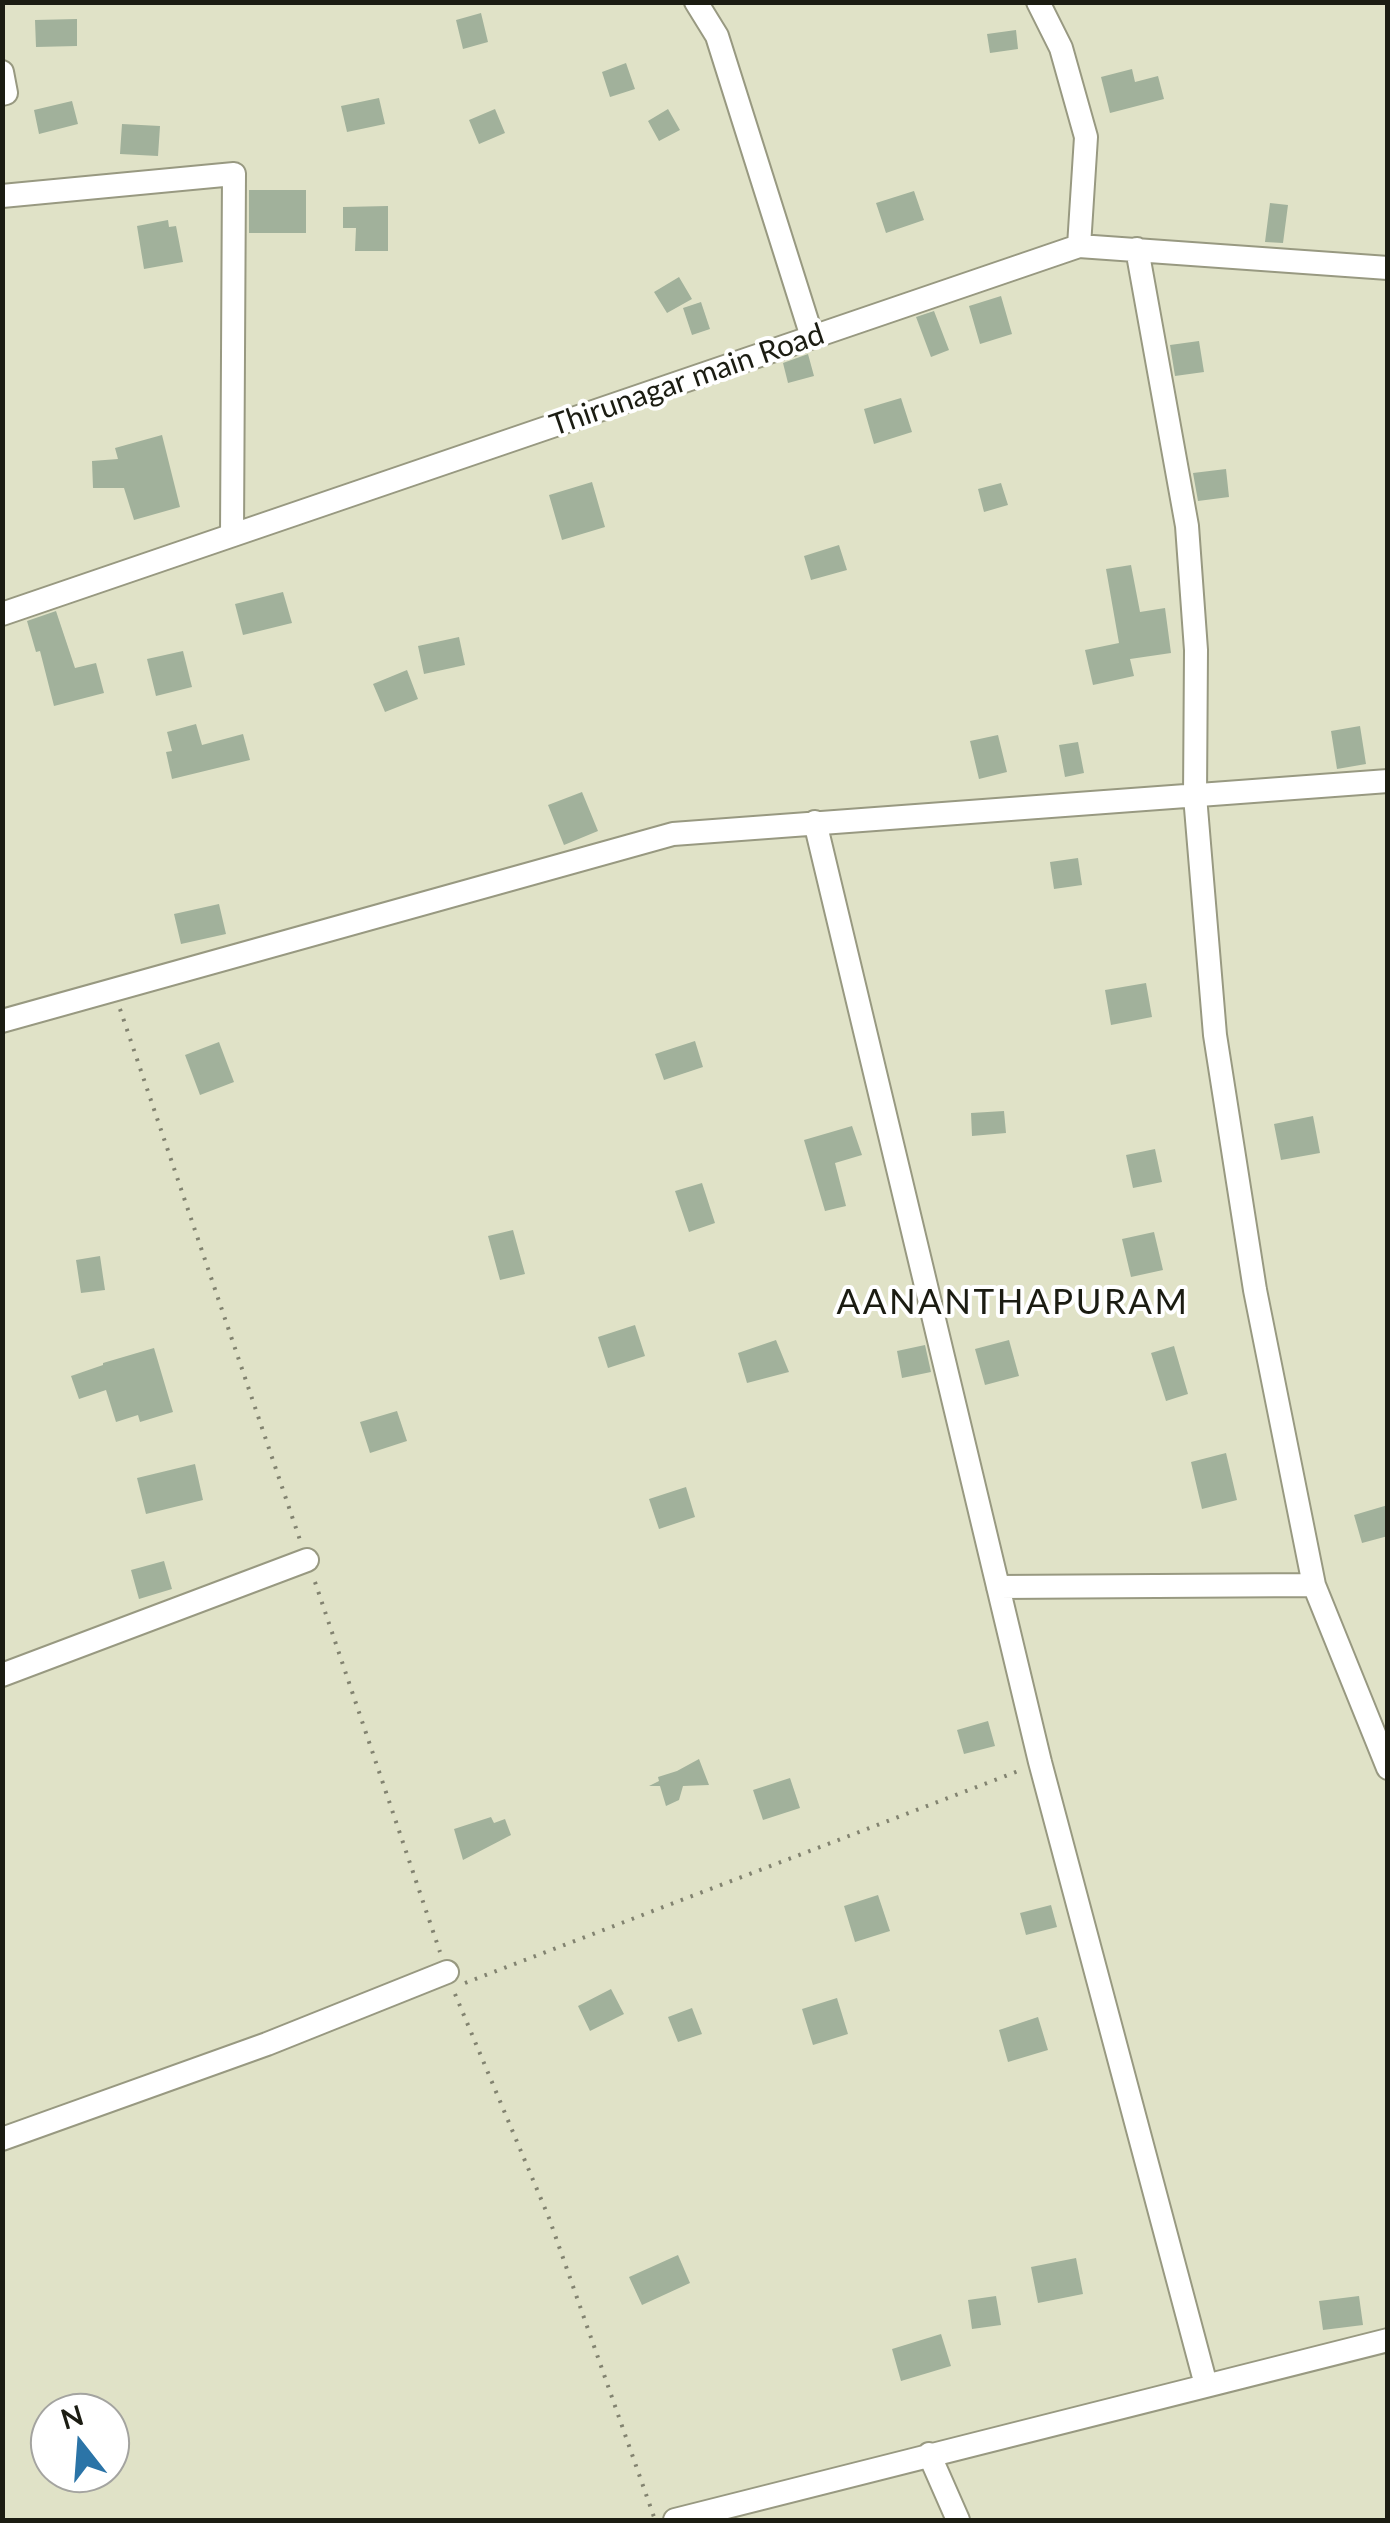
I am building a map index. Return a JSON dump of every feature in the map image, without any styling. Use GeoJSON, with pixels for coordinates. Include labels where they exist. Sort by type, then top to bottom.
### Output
{"type":"FeatureCollection","features":[{"type":"Feature","properties":{"kind":"street"},"geometry":{"type":"LineString","coordinates":[[696,2],[717,36],[812,337]]}},
{"type":"Feature","properties":{"kind":"street"},"geometry":{"type":"LineString","coordinates":[[1038,2],[1060,48],[1086,137],[1079,246]]}},
{"type":"Feature","properties":{"kind":"street"},"geometry":{"type":"LineString","coordinates":[[2,72],[6,93],[2,94]]}},
{"type":"Feature","properties":{"kind":"street"},"geometry":{"type":"LineString","coordinates":[[2,196],[234,174],[232,536]]}},
{"type":"Feature","properties":{"kind":"street","name":"Thirunagar main Road"},"geometry":{"type":"LineString","coordinates":[[2,614],[1079,246],[1388,268]]}},
{"type":"Feature","properties":{"kind":"street"},"geometry":{"type":"LineString","coordinates":[[1137,249],[1186,526],[1196,650],[1195,796],[1214,1035],[1255,1290],[1314,1585],[1388,1768]]}},
{"type":"Feature","properties":{"kind":"street"},"geometry":{"type":"LineString","coordinates":[[2,1021],[673,834],[1388,782]]}},
{"type":"Feature","properties":{"kind":"street"},"geometry":{"type":"LineString","coordinates":[[814,822],[1040,1762],[1206,2386]]}},
{"type":"Feature","properties":{"kind":"street"},"geometry":{"type":"LineString","coordinates":[[2,1675],[308,1560]]}},
{"type":"Feature","properties":{"kind":"street"},"geometry":{"type":"LineString","coordinates":[[998,1587],[1314,1585]]}},
{"type":"Feature","properties":{"kind":"street"},"geometry":{"type":"LineString","coordinates":[[2,2139],[267,2044],[447,1972]]}},
{"type":"Feature","properties":{"kind":"street"},"geometry":{"type":"LineString","coordinates":[[675,2520],[1388,2340]]}},
{"type":"Feature","properties":{"kind":"street"},"geometry":{"type":"LineString","coordinates":[[930,2454],[958,2520]]}},
{"type":"Feature","properties":{"kind":"path"},"geometry":{"type":"LineString","coordinates":[[114,990],[447,1972]]}},
{"type":"Feature","properties":{"kind":"path"},"geometry":{"type":"LineString","coordinates":[[656,2520],[549,2218],[452,1988],[1040,1762]]}},
{"type":"Feature","properties":{"kind":"building"},"geometry":{"type":"Polygon","coordinates":[[[481,13],[488,42],[463,49],[456,20],[481,13]]]}},
{"type":"Feature","properties":{"kind":"building"},"geometry":{"type":"Polygon","coordinates":[[[77,19],[77,46],[36,47],[35,20],[77,19]]]}},
{"type":"Feature","properties":{"kind":"building"},"geometry":{"type":"Polygon","coordinates":[[[1016,30],[1018,49],[990,53],[987,34],[1016,30]]]}},
{"type":"Feature","properties":{"kind":"building"},"geometry":{"type":"Polygon","coordinates":[[[626,63],[635,89],[610,97],[602,72],[626,63]]]}},
{"type":"Feature","properties":{"kind":"building"},"geometry":{"type":"Polygon","coordinates":[[[1132,69],[1135,82],[1158,76],[1164,99],[1110,113],[1101,77],[1132,69]]]}},
{"type":"Feature","properties":{"kind":"building"},"geometry":{"type":"Polygon","coordinates":[[[379,98],[385,124],[347,132],[341,106],[379,98]]]}},
{"type":"Feature","properties":{"kind":"building"},"geometry":{"type":"Polygon","coordinates":[[[72,101],[78,124],[39,134],[34,110],[72,101]]]}},
{"type":"Feature","properties":{"kind":"building"},"geometry":{"type":"Polygon","coordinates":[[[495,109],[505,133],[479,144],[469,120],[495,109]]]}},
{"type":"Feature","properties":{"kind":"building"},"geometry":{"type":"Polygon","coordinates":[[[668,109],[680,130],[659,141],[648,121],[668,109]]]}},
{"type":"Feature","properties":{"kind":"building"},"geometry":{"type":"Polygon","coordinates":[[[122,124],[160,126],[158,156],[120,154],[122,124]]]}},
{"type":"Feature","properties":{"kind":"building"},"geometry":{"type":"Polygon","coordinates":[[[249,190],[306,190],[306,233],[249,233],[249,190]]]}},
{"type":"Feature","properties":{"kind":"building"},"geometry":{"type":"Polygon","coordinates":[[[914,191],[924,220],[886,233],[876,203],[914,191]]]}},
{"type":"Feature","properties":{"kind":"building"},"geometry":{"type":"Polygon","coordinates":[[[1270,203],[1288,205],[1283,243],[1265,242],[1270,203]]]}},
{"type":"Feature","properties":{"kind":"building"},"geometry":{"type":"Polygon","coordinates":[[[388,206],[388,251],[355,251],[356,228],[343,228],[343,207],[388,206]]]}},
{"type":"Feature","properties":{"kind":"building"},"geometry":{"type":"Polygon","coordinates":[[[168,220],[169,227],[176,226],[183,262],[144,269],[137,226],[168,220]]]}},
{"type":"Feature","properties":{"kind":"building"},"geometry":{"type":"Polygon","coordinates":[[[679,277],[692,299],[667,313],[654,292],[679,277]]]}},
{"type":"Feature","properties":{"kind":"building"},"geometry":{"type":"Polygon","coordinates":[[[1001,296],[1012,334],[980,344],[969,306],[1001,296]]]}},
{"type":"Feature","properties":{"kind":"building"},"geometry":{"type":"Polygon","coordinates":[[[701,302],[710,329],[692,335],[683,308],[701,302]]]}},
{"type":"Feature","properties":{"kind":"building"},"geometry":{"type":"Polygon","coordinates":[[[934,311],[949,350],[931,357],[916,317],[934,311]]]}},
{"type":"Feature","properties":{"kind":"building"},"geometry":{"type":"Polygon","coordinates":[[[1199,341],[1204,372],[1175,376],[1170,345],[1199,341]]]}},
{"type":"Feature","properties":{"kind":"building"},"geometry":{"type":"Polygon","coordinates":[[[808,354],[814,376],[788,383],[783,363],[808,354]]]}},
{"type":"Feature","properties":{"kind":"building"},"geometry":{"type":"Polygon","coordinates":[[[901,398],[912,432],[874,444],[864,409],[901,398]]]}},
{"type":"Feature","properties":{"kind":"building"},"geometry":{"type":"Polygon","coordinates":[[[162,435],[180,507],[134,520],[124,488],[93,488],[92,461],[118,459],[115,448],[162,435]]]}},
{"type":"Feature","properties":{"kind":"building"},"geometry":{"type":"Polygon","coordinates":[[[1226,469],[1229,497],[1198,501],[1193,473],[1226,469]]]}},
{"type":"Feature","properties":{"kind":"building"},"geometry":{"type":"Polygon","coordinates":[[[592,482],[605,527],[562,540],[549,495],[592,482]]]}},
{"type":"Feature","properties":{"kind":"building"},"geometry":{"type":"Polygon","coordinates":[[[1001,483],[1008,505],[984,512],[978,489],[1001,483]]]}},
{"type":"Feature","properties":{"kind":"building"},"geometry":{"type":"Polygon","coordinates":[[[839,545],[847,570],[811,580],[804,556],[839,545]]]}},
{"type":"Feature","properties":{"kind":"building"},"geometry":{"type":"Polygon","coordinates":[[[1131,565],[1140,612],[1165,608],[1171,653],[1130,659],[1134,676],[1093,685],[1085,650],[1119,643],[1106,569],[1131,565]]]}},
{"type":"Feature","properties":{"kind":"building"},"geometry":{"type":"Polygon","coordinates":[[[283,592],[292,623],[243,635],[235,604],[283,592]]]}},
{"type":"Feature","properties":{"kind":"building"},"geometry":{"type":"Polygon","coordinates":[[[56,611],[75,668],[96,663],[104,693],[54,706],[40,651],[36,652],[27,621],[56,611]]]}},
{"type":"Feature","properties":{"kind":"building"},"geometry":{"type":"Polygon","coordinates":[[[459,637],[465,665],[424,674],[418,646],[459,637]]]}},
{"type":"Feature","properties":{"kind":"building"},"geometry":{"type":"Polygon","coordinates":[[[183,651],[192,687],[156,696],[147,659],[183,651]]]}},
{"type":"Feature","properties":{"kind":"building"},"geometry":{"type":"Polygon","coordinates":[[[407,670],[418,699],[385,712],[373,684],[407,670]]]}},
{"type":"Feature","properties":{"kind":"building"},"geometry":{"type":"Polygon","coordinates":[[[196,724],[202,745],[243,734],[250,760],[172,779],[166,752],[172,751],[167,732],[196,724]]]}},
{"type":"Feature","properties":{"kind":"building"},"geometry":{"type":"Polygon","coordinates":[[[1360,726],[1366,764],[1337,769],[1331,731],[1360,726]]]}},
{"type":"Feature","properties":{"kind":"building"},"geometry":{"type":"Polygon","coordinates":[[[998,735],[1007,772],[979,779],[970,741],[998,735]]]}},
{"type":"Feature","properties":{"kind":"building"},"geometry":{"type":"Polygon","coordinates":[[[1078,742],[1084,773],[1065,777],[1059,745],[1078,742]]]}},
{"type":"Feature","properties":{"kind":"building"},"geometry":{"type":"Polygon","coordinates":[[[582,792],[598,831],[564,845],[548,805],[582,792]]]}},
{"type":"Feature","properties":{"kind":"building"},"geometry":{"type":"Polygon","coordinates":[[[1078,858],[1082,885],[1054,889],[1050,862],[1078,858]]]}},
{"type":"Feature","properties":{"kind":"building"},"geometry":{"type":"Polygon","coordinates":[[[219,904],[226,934],[181,944],[174,914],[219,904]]]}},
{"type":"Feature","properties":{"kind":"building"},"geometry":{"type":"Polygon","coordinates":[[[1146,983],[1152,1017],[1111,1025],[1105,990],[1146,983]]]}},
{"type":"Feature","properties":{"kind":"building"},"geometry":{"type":"Polygon","coordinates":[[[695,1041],[703,1067],[664,1080],[655,1054],[695,1041]]]}},
{"type":"Feature","properties":{"kind":"building"},"geometry":{"type":"Polygon","coordinates":[[[219,1042],[234,1082],[200,1095],[185,1055],[219,1042]]]}},
{"type":"Feature","properties":{"kind":"building"},"geometry":{"type":"Polygon","coordinates":[[[1004,1111],[1006,1133],[972,1136],[971,1113],[1004,1111]]]}},
{"type":"Feature","properties":{"kind":"building"},"geometry":{"type":"Polygon","coordinates":[[[1313,1116],[1320,1153],[1281,1160],[1274,1124],[1313,1116]]]}},
{"type":"Feature","properties":{"kind":"building"},"geometry":{"type":"Polygon","coordinates":[[[852,1126],[862,1155],[835,1163],[846,1206],[825,1211],[804,1140],[852,1126]]]}},
{"type":"Feature","properties":{"kind":"building"},"geometry":{"type":"Polygon","coordinates":[[[1155,1149],[1162,1182],[1133,1188],[1126,1155],[1155,1149]]]}},
{"type":"Feature","properties":{"kind":"building"},"geometry":{"type":"Polygon","coordinates":[[[702,1183],[715,1223],[689,1232],[675,1191],[702,1183]]]}},
{"type":"Feature","properties":{"kind":"building"},"geometry":{"type":"Polygon","coordinates":[[[513,1230],[525,1274],[500,1280],[488,1236],[513,1230]]]}},
{"type":"Feature","properties":{"kind":"building"},"geometry":{"type":"Polygon","coordinates":[[[1154,1232],[1163,1270],[1131,1277],[1122,1239],[1154,1232]]]}},
{"type":"Feature","properties":{"kind":"building"},"geometry":{"type":"Polygon","coordinates":[[[100,1256],[105,1290],[81,1293],[76,1260],[100,1256]]]}},
{"type":"Feature","properties":{"kind":"building"},"geometry":{"type":"Polygon","coordinates":[[[635,1325],[645,1356],[608,1368],[598,1337],[635,1325]]]}},
{"type":"Feature","properties":{"kind":"building"},"geometry":{"type":"Polygon","coordinates":[[[776,1340],[789,1372],[747,1383],[738,1353],[776,1340]]]}},
{"type":"Feature","properties":{"kind":"building"},"geometry":{"type":"Polygon","coordinates":[[[1009,1340],[1019,1376],[985,1385],[975,1349],[1009,1340]]]}},
{"type":"Feature","properties":{"kind":"building"},"geometry":{"type":"Polygon","coordinates":[[[925,1345],[931,1372],[902,1378],[897,1351],[925,1345]]]}},
{"type":"Feature","properties":{"kind":"building"},"geometry":{"type":"Polygon","coordinates":[[[1174,1346],[1188,1394],[1166,1401],[1151,1353],[1174,1346]]]}},
{"type":"Feature","properties":{"kind":"building"},"geometry":{"type":"Polygon","coordinates":[[[154,1348],[173,1412],[140,1422],[138,1415],[116,1422],[106,1390],[79,1399],[71,1376],[154,1348]]]}},
{"type":"Feature","properties":{"kind":"building"},"geometry":{"type":"Polygon","coordinates":[[[397,1411],[407,1441],[370,1453],[360,1422],[397,1411]]]}},
{"type":"Feature","properties":{"kind":"building"},"geometry":{"type":"Polygon","coordinates":[[[1226,1453],[1237,1500],[1202,1509],[1191,1462],[1226,1453]]]}},
{"type":"Feature","properties":{"kind":"building"},"geometry":{"type":"Polygon","coordinates":[[[195,1464],[203,1500],[146,1514],[137,1478],[195,1464]]]}},
{"type":"Feature","properties":{"kind":"building"},"geometry":{"type":"Polygon","coordinates":[[[686,1487],[695,1517],[659,1529],[649,1499],[686,1487]]]}},
{"type":"Feature","properties":{"kind":"building"},"geometry":{"type":"Polygon","coordinates":[[[1388,1505],[1388,1536],[1362,1543],[1354,1515],[1388,1505]]]}},
{"type":"Feature","properties":{"kind":"building"},"geometry":{"type":"Polygon","coordinates":[[[164,1561],[172,1589],[139,1599],[131,1570],[164,1561]]]}},
{"type":"Feature","properties":{"kind":"building"},"geometry":{"type":"Polygon","coordinates":[[[988,1721],[995,1746],[964,1754],[957,1730],[988,1721]]]}},
{"type":"Feature","properties":{"kind":"building"},"geometry":{"type":"Polygon","coordinates":[[[699,1759],[709,1785],[683,1786],[679,1800],[666,1806],[660,1786],[649,1786],[659,1781],[658,1777],[699,1759]]]}},
{"type":"Feature","properties":{"kind":"building"},"geometry":{"type":"Polygon","coordinates":[[[790,1778],[800,1808],[763,1820],[753,1790],[790,1778]]]}},
{"type":"Feature","properties":{"kind":"building"},"geometry":{"type":"Polygon","coordinates":[[[491,1817],[494,1823],[505,1819],[511,1835],[463,1860],[454,1829],[491,1817]]]}},
{"type":"Feature","properties":{"kind":"building"},"geometry":{"type":"Polygon","coordinates":[[[878,1895],[890,1931],[855,1942],[844,1906],[878,1895]]]}},
{"type":"Feature","properties":{"kind":"building"},"geometry":{"type":"Polygon","coordinates":[[[1051,1905],[1057,1927],[1026,1935],[1020,1913],[1051,1905]]]}},
{"type":"Feature","properties":{"kind":"building"},"geometry":{"type":"Polygon","coordinates":[[[611,1989],[624,2014],[590,2031],[578,2006],[611,1989]]]}},
{"type":"Feature","properties":{"kind":"building"},"geometry":{"type":"Polygon","coordinates":[[[837,1998],[848,2034],[813,2045],[802,2009],[837,1998]]]}},
{"type":"Feature","properties":{"kind":"building"},"geometry":{"type":"Polygon","coordinates":[[[692,2008],[702,2034],[678,2042],[668,2017],[692,2008]]]}},
{"type":"Feature","properties":{"kind":"building"},"geometry":{"type":"Polygon","coordinates":[[[1038,2017],[1048,2050],[1008,2062],[999,2030],[1038,2017]]]}},
{"type":"Feature","properties":{"kind":"building"},"geometry":{"type":"Polygon","coordinates":[[[678,2255],[690,2283],[642,2305],[629,2277],[678,2255]]]}},
{"type":"Feature","properties":{"kind":"building"},"geometry":{"type":"Polygon","coordinates":[[[1076,2258],[1083,2294],[1038,2303],[1031,2267],[1076,2258]]]}},
{"type":"Feature","properties":{"kind":"building"},"geometry":{"type":"Polygon","coordinates":[[[996,2296],[1001,2325],[972,2329],[968,2300],[996,2296]]]}},
{"type":"Feature","properties":{"kind":"building"},"geometry":{"type":"Polygon","coordinates":[[[1359,2296],[1363,2325],[1323,2330],[1319,2301],[1359,2296]]]}},
{"type":"Feature","properties":{"kind":"building"},"geometry":{"type":"Polygon","coordinates":[[[941,2334],[951,2366],[901,2381],[892,2349],[941,2334]]]}},
{"type":"Feature","properties":{"kind":"district","name":"AANANTHAPURAM"},"geometry":{"type":"Point","coordinates":[1013,1303]}}]}
